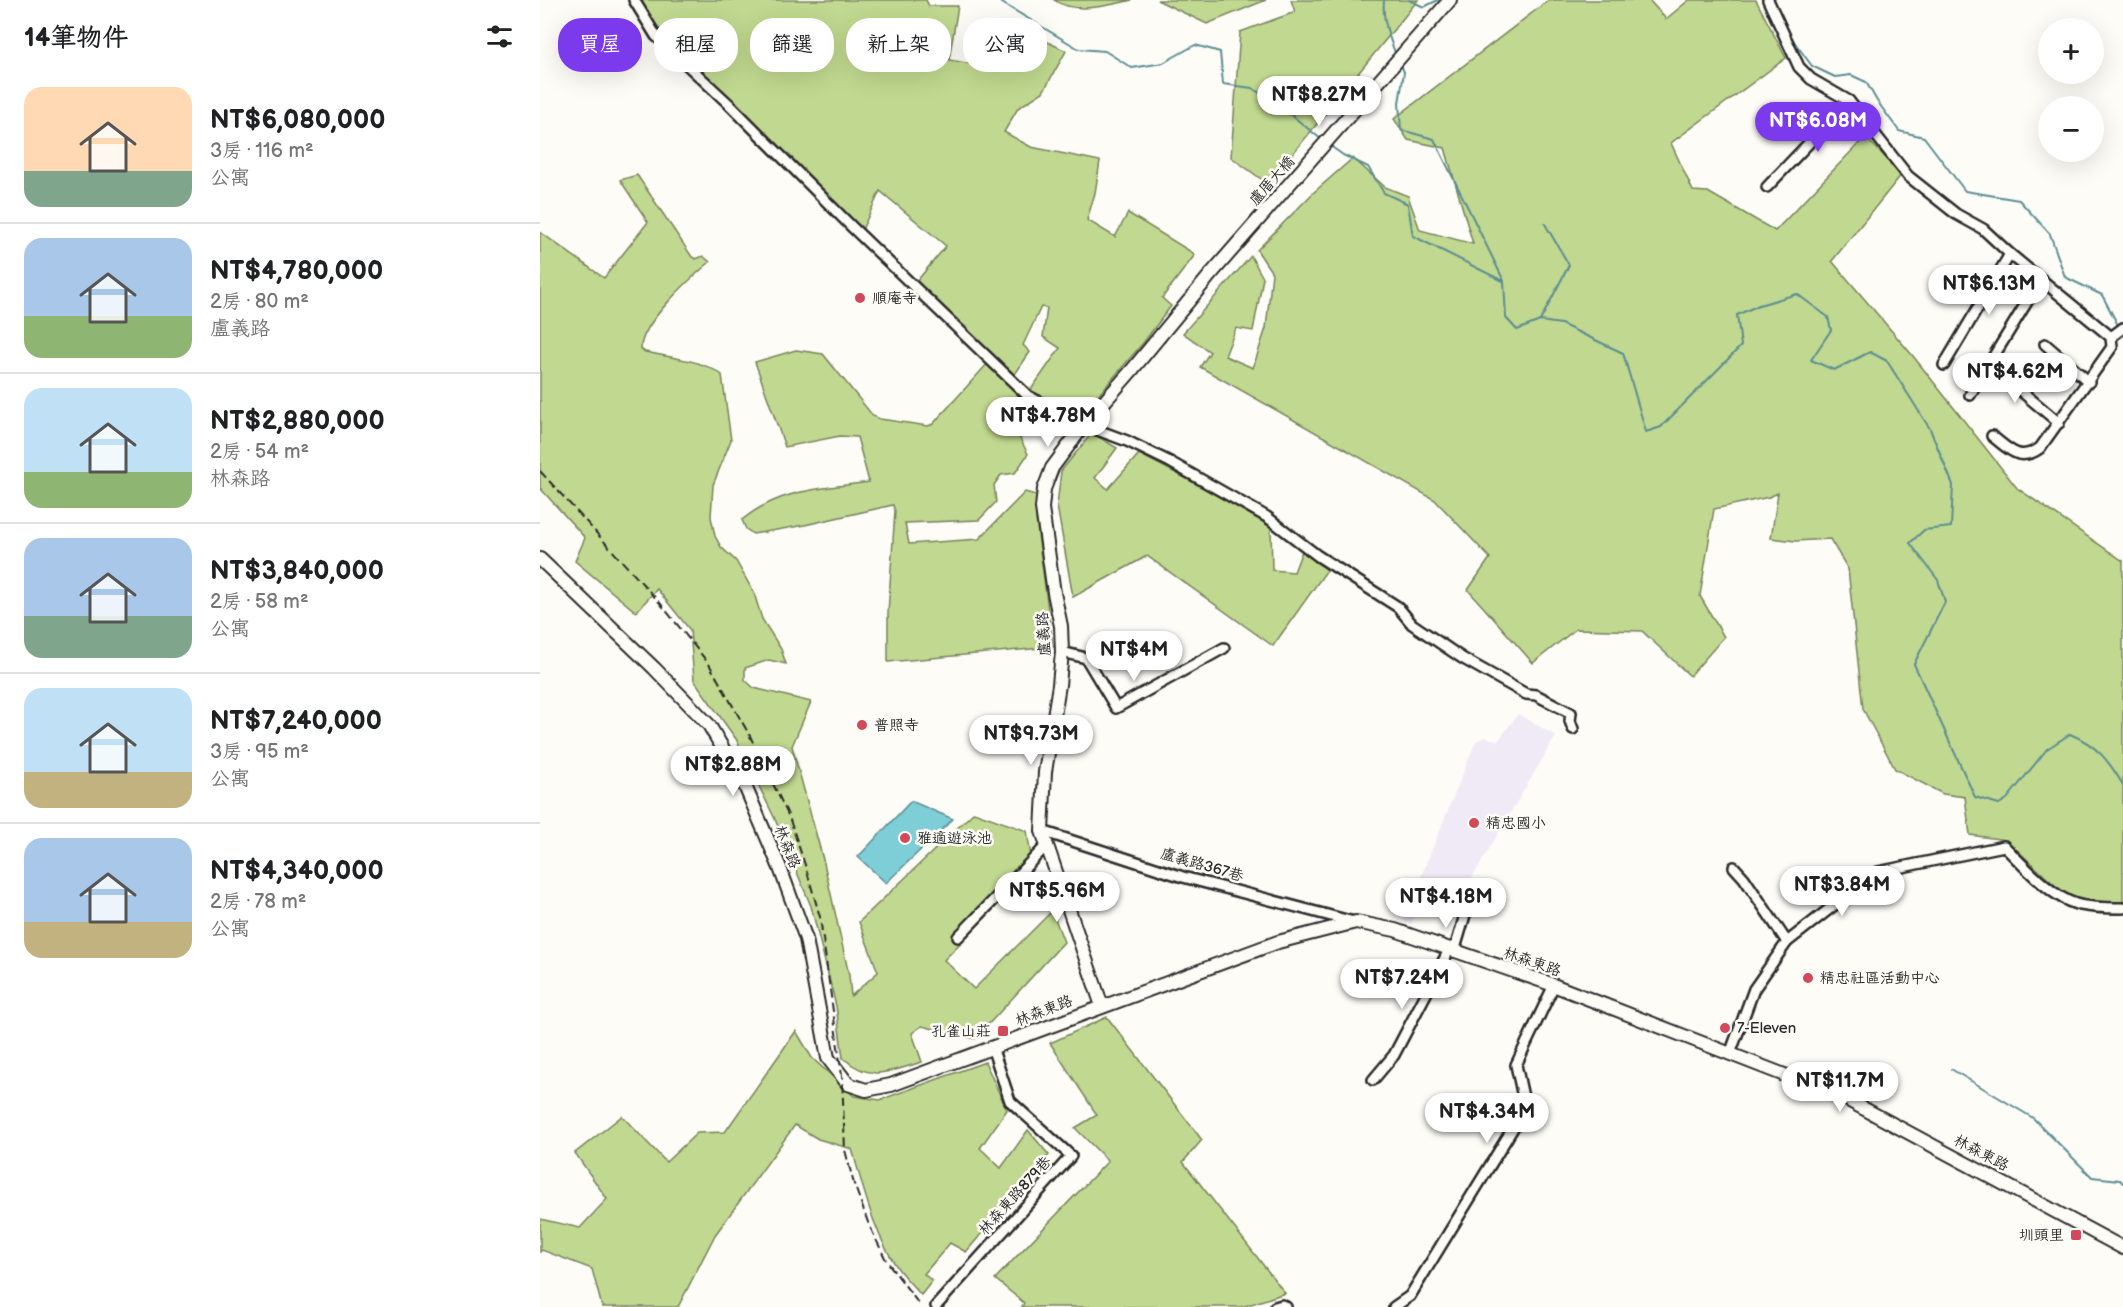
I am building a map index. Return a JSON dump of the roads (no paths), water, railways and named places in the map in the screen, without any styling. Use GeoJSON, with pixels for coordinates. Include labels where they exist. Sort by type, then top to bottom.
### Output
{"type":"FeatureCollection","features":[{"type":"Feature","properties":{"kind":"main road","name":"盧厝大橋"},"geometry":{"type":"LineString","coordinates":[[1211,274],[1450,0]]}},
{"type":"Feature","properties":{"kind":"main road","name":"盧義路"},"geometry":{"type":"LineString","coordinates":[[1102,1006],[1042,831],[1045,772],[1059,685],[1062,626],[1054,593],[1041,508],[1044,489],[1052,468],[1084,424],[1211,274]]}},
{"type":"Feature","properties":{"kind":"main road","name":"林森路"},"geometry":{"type":"LineString","coordinates":[[540,559],[654,668],[709,725],[745,786],[780,867],[806,939],[828,1058],[842,1076]]}},
{"type":"Feature","properties":{"kind":"main road","name":"林森東路"},"geometry":{"type":"LineString","coordinates":[[842,1076],[848,1084],[867,1090],[891,1085],[1278,942],[1356,922],[1395,930],[1554,985],[1846,1099],[2031,1196],[2123,1248]]}},
{"type":"Feature","properties":{"kind":"street"},"geometry":{"type":"LineString","coordinates":[[633,0],[656,36],[729,104],[852,228],[1028,396],[1170,462],[1267,517],[1318,556],[1398,607],[1412,624],[1462,658],[1526,694],[1536,695],[1571,713],[1570,721],[1573,729]]}},
{"type":"Feature","properties":{"kind":"street"},"geometry":{"type":"LineString","coordinates":[[1768,0],[1799,67],[1811,79],[1849,100],[1908,176],[1956,214],[1983,229],[2111,337],[2112,347],[2040,448],[2022,456],[1992,436]]}},
{"type":"Feature","properties":{"kind":"street"},"geometry":{"type":"LineString","coordinates":[[1767,187],[1849,100]]}},
{"type":"Feature","properties":{"kind":"street"},"geometry":{"type":"LineString","coordinates":[[1944,365],[2010,254]]}},
{"type":"Feature","properties":{"kind":"street"},"geometry":{"type":"LineString","coordinates":[[1970,395],[2041,279]]}},
{"type":"Feature","properties":{"kind":"street"},"geometry":{"type":"LineString","coordinates":[[2111,337],[2123,328]]}},
{"type":"Feature","properties":{"kind":"street"},"geometry":{"type":"LineString","coordinates":[[2045,344],[2089,382]]}},
{"type":"Feature","properties":{"kind":"street"},"geometry":{"type":"LineString","coordinates":[[1989,364],[2059,423]]}},
{"type":"Feature","properties":{"kind":"street"},"geometry":{"type":"LineString","coordinates":[[1062,652],[1086,658],[1116,708],[1224,648]]}},
{"type":"Feature","properties":{"kind":"street","name":"盧義路367巷"},"geometry":{"type":"LineString","coordinates":[[1042,831],[1183,877],[1356,922]]}},
{"type":"Feature","properties":{"kind":"street"},"geometry":{"type":"LineString","coordinates":[[958,937],[1047,845]]}},
{"type":"Feature","properties":{"kind":"street"},"geometry":{"type":"LineString","coordinates":[[1730,1054],[1754,989],[1787,942],[1878,872],[2004,846],[2062,898],[2077,905],[2121,911]]}},
{"type":"Feature","properties":{"kind":"street"},"geometry":{"type":"LineString","coordinates":[[1734,867],[1787,942]]}},
{"type":"Feature","properties":{"kind":"street"},"geometry":{"type":"LineString","coordinates":[[1373,1080],[1394,1055],[1451,951],[1465,915]]}},
{"type":"Feature","properties":{"kind":"street"},"geometry":{"type":"LineString","coordinates":[[1394,1307],[1410,1296],[1521,1115],[1523,1097],[1516,1065],[1554,985]]}},
{"type":"Feature","properties":{"kind":"street","name":"林森東路879巷"},"geometry":{"type":"LineString","coordinates":[[936,1306],[1071,1156],[1010,1101],[992,1047]]}},
{"type":"Feature","properties":{"kind":"street"},"geometry":{"type":"LineString","coordinates":[[1275,1307],[1282,1305],[1286,1307]]}},
{"type":"Feature","properties":{"kind":"water","name":"雅適遊泳池"},"geometry":{"type":"Polygon","coordinates":[[[911,801],[953,819],[886,883],[858,857],[911,801]]]}},
{"type":"Feature","properties":{"kind":"waterway"},"geometry":{"type":"LineString","coordinates":[[997,0],[1079,49],[1105,51],[1132,68],[1163,63],[1195,45],[1220,52],[1223,84],[1252,88],[1284,109],[1322,140]]}},
{"type":"Feature","properties":{"kind":"waterway"},"geometry":{"type":"LineString","coordinates":[[1384,0],[1385,21],[1396,55]]}},
{"type":"Feature","properties":{"kind":"waterway"},"geometry":{"type":"LineString","coordinates":[[1409,0],[1424,7],[1438,0]]}},
{"type":"Feature","properties":{"kind":"waterway"},"geometry":{"type":"LineString","coordinates":[[1780,16],[1795,43],[1812,66],[1835,77],[1851,75],[1866,82],[1899,131],[1924,137],[1965,191],[2019,200],[2050,234],[2065,277],[2102,295],[2119,327]]}},
{"type":"Feature","properties":{"kind":"waterway"},"geometry":{"type":"LineString","coordinates":[[1400,63],[1404,72],[1399,103],[1401,130],[1434,139],[1504,281],[1506,318],[1517,330],[1540,321],[1561,324],[1623,353],[1646,432],[1661,427],[1741,346],[1737,315],[1759,305],[1797,294],[1828,317],[1831,330],[1811,360],[1834,370],[1870,352],[1887,361],[1930,429],[1953,485],[1951,527],[1924,530],[1910,543],[1938,580],[1945,602],[1914,664],[1975,797],[1999,804],[2007,799],[2047,749],[2070,734],[2095,749],[2113,768],[2123,785]]}},
{"type":"Feature","properties":{"kind":"waterway"},"geometry":{"type":"LineString","coordinates":[[1329,145],[1343,155],[1368,167],[1384,193],[1408,204],[1413,236],[1503,281]]}},
{"type":"Feature","properties":{"kind":"waterway"},"geometry":{"type":"LineString","coordinates":[[1540,321],[1569,265],[1545,224]]}},
{"type":"Feature","properties":{"kind":"waterway"},"geometry":{"type":"LineString","coordinates":[[1951,1069],[2033,1118],[2092,1177],[2120,1180],[2123,1183]]}},
{"type":"Feature","properties":{"kind":"railway"},"geometry":{"type":"LineString","coordinates":[[540,471],[660,603],[709,664],[750,736],[789,817],[820,917],[842,1076],[845,1150],[854,1184],[869,1225],[886,1260],[921,1307]]}},
{"type":"Feature","properties":{"kind":"place","name":"順庵寺"},"geometry":{"type":"Point","coordinates":[860,298]}},
{"type":"Feature","properties":{"kind":"place","name":"普照寺"},"geometry":{"type":"Point","coordinates":[862,725]}},
{"type":"Feature","properties":{"kind":"place","name":"精忠國小"},"geometry":{"type":"Point","coordinates":[1474,823]}},
{"type":"Feature","properties":{"kind":"place","name":"雅適遊泳池"},"geometry":{"type":"Point","coordinates":[905,838]}},
{"type":"Feature","properties":{"kind":"place","name":"精忠社區活動中心"},"geometry":{"type":"Point","coordinates":[1808,978]}},
{"type":"Feature","properties":{"kind":"place","name":"7-Eleven"},"geometry":{"type":"Point","coordinates":[1725,1028]}},
{"type":"Feature","properties":{"kind":"place","name":"孔雀山莊"},"geometry":{"type":"Point","coordinates":[1003,1031]}},
{"type":"Feature","properties":{"kind":"place","name":"圳頭里"},"geometry":{"type":"Point","coordinates":[2076,1235]}}]}
